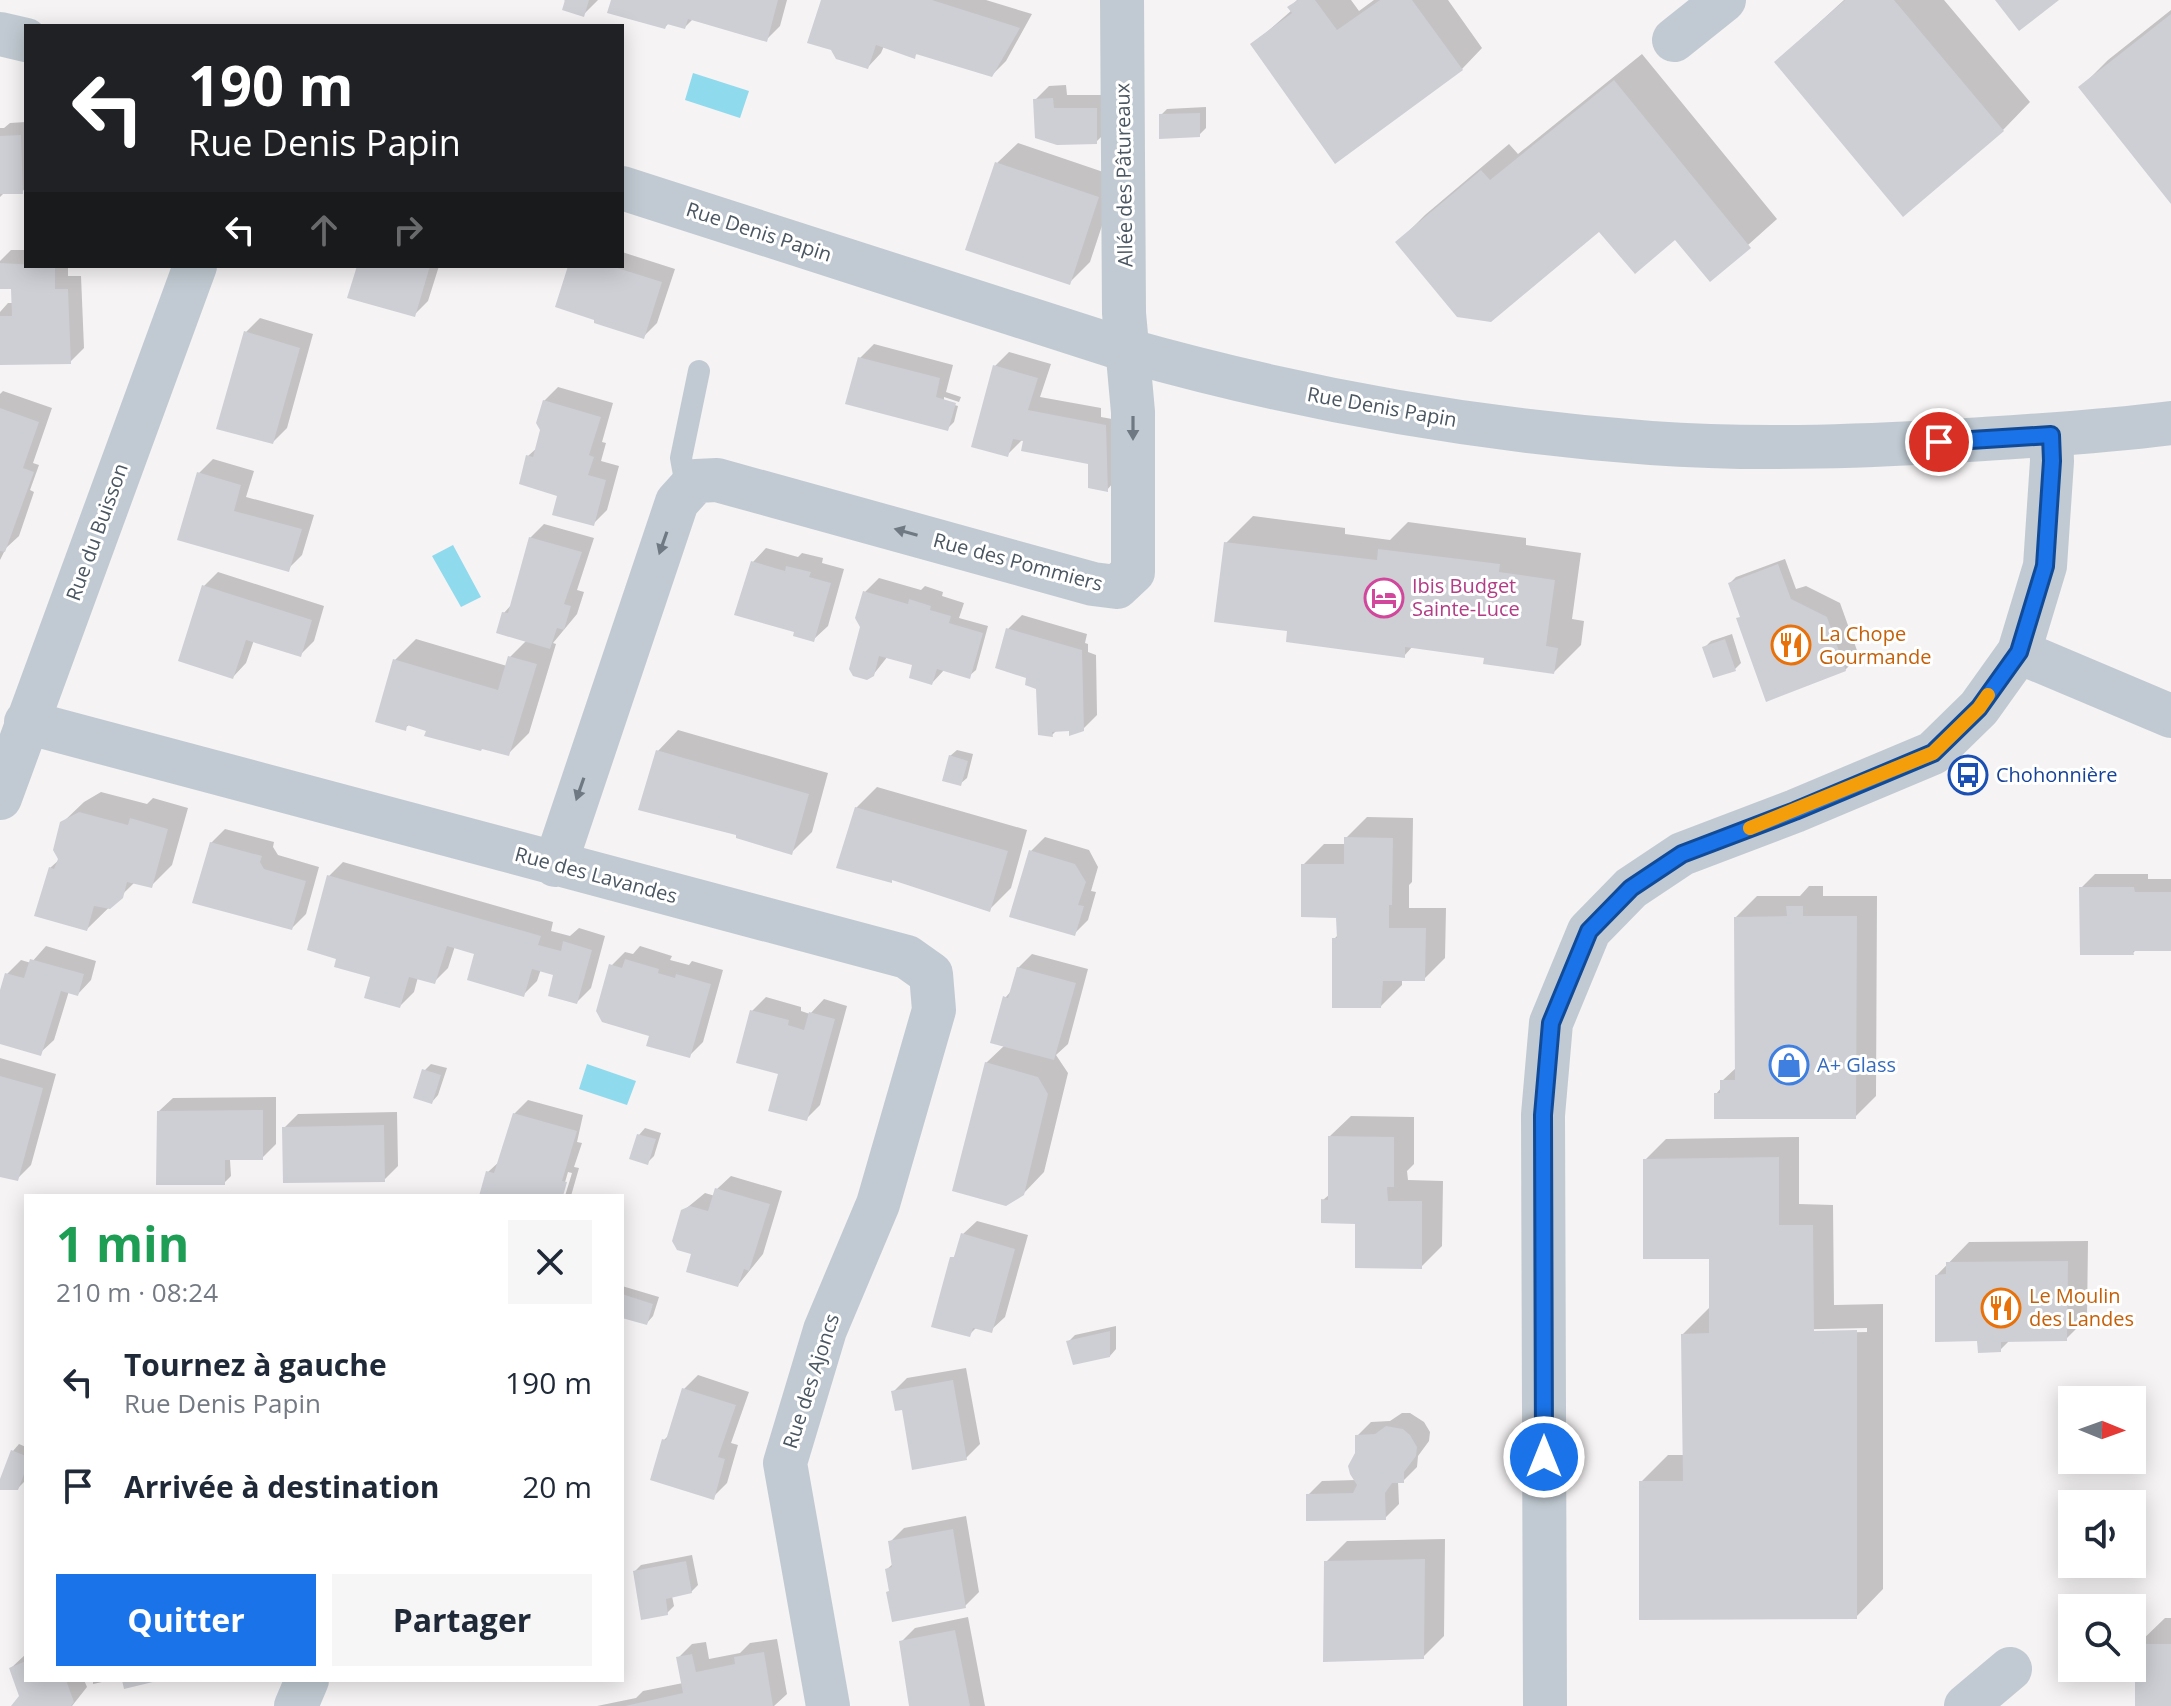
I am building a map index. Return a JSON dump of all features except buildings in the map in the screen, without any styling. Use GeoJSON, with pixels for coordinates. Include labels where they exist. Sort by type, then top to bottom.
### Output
{"type":"FeatureCollection","features":[{"type":"Feature","properties":{"kind":"street","name":"Allée des Pâtureaux"},"geometry":{"type":"LineString","coordinates":[[1122,0],[1126,350]]}},
{"type":"Feature","properties":{"kind":"street"},"geometry":{"type":"LineString","coordinates":[[1674,40],[1724,0]]}},
{"type":"Feature","properties":{"kind":"street"},"geometry":{"type":"LineString","coordinates":[[0,34],[24,40]]}},
{"type":"Feature","properties":{"kind":"street","name":"Rue Denis Papin"},"geometry":{"type":"LineString","coordinates":[[624,189],[1126,350],[1213,374],[1453,421],[1652,443],[1854,447],[2051,435],[2171,423]]}},
{"type":"Feature","properties":{"kind":"street","name":"Rue du Buisson"},"geometry":{"type":"LineString","coordinates":[[0,798],[194,268]]}},
{"type":"Feature","properties":{"kind":"street","name":"Rue des Pommiers"},"geometry":{"type":"LineString","coordinates":[[687,491],[696,481],[717,480],[1093,584],[1117,587],[1133,572],[1133,412],[1126,350]]}},
{"type":"Feature","properties":{"kind":"street"},"geometry":{"type":"LineString","coordinates":[[1545,1706],[1543,1115],[1551,1023],[1589,931],[1631,888],[1682,854],[1933,753],[1979,708],[2019,652],[2045,566],[2051,435]]}},
{"type":"Feature","properties":{"kind":"street"},"geometry":{"type":"LineString","coordinates":[[555,865],[677,502],[687,491]]}},
{"type":"Feature","properties":{"kind":"street"},"geometry":{"type":"LineString","coordinates":[[2019,652],[2171,716]]}},
{"type":"Feature","properties":{"kind":"street","name":"Rue des Lavandes"},"geometry":{"type":"LineString","coordinates":[[26,722],[907,957],[931,974],[934,1010],[878,1204]]}},
{"type":"Feature","properties":{"kind":"street","name":"Rue des Ajoncs"},"geometry":{"type":"LineString","coordinates":[[828,1706],[785,1463],[825,1330],[878,1204]]}},
{"type":"Feature","properties":{"kind":"street"},"geometry":{"type":"LineString","coordinates":[[1966,1706],[2010,1669]]}},
{"type":"Feature","properties":{"kind":"street"},"geometry":{"type":"LineString","coordinates":[[296,1706],[306,1682]]}},
{"type":"Feature","properties":{"kind":"lane"},"geometry":{"type":"LineString","coordinates":[[687,491],[681,458],[699,371]]}},
{"type":"Feature","properties":{"kind":"water"},"geometry":{"type":"Polygon","coordinates":[[[693,73],[749,91],[740,118],[685,100],[693,73]]]}},
{"type":"Feature","properties":{"kind":"water"},"geometry":{"type":"Polygon","coordinates":[[[453,545],[481,597],[461,607],[432,556],[453,545]]]}},
{"type":"Feature","properties":{"kind":"water"},"geometry":{"type":"Polygon","coordinates":[[[587,1064],[636,1081],[627,1105],[579,1089],[587,1064]]]}},
{"type":"Feature","properties":{"kind":"slow traffic"},"geometry":{"type":"LineString","coordinates":[[1750,828],[1933,753],[1979,708],[1988,695]]}},
{"type":"Feature","properties":{"kind":"place","name":"Ibis Budget Sainte-Luce"},"geometry":{"type":"Point","coordinates":[1384,598]}},
{"type":"Feature","properties":{"kind":"place","name":"La Chope Gourmande"},"geometry":{"type":"Point","coordinates":[1791,645]}},
{"type":"Feature","properties":{"kind":"place","name":"Chohonnière"},"geometry":{"type":"Point","coordinates":[1968,775]}},
{"type":"Feature","properties":{"kind":"place","name":"A+ Glass"},"geometry":{"type":"Point","coordinates":[1789,1065]}},
{"type":"Feature","properties":{"kind":"place","name":"Le Moulin des Landes"},"geometry":{"type":"Point","coordinates":[2001,1308]}},
{"type":"Feature","properties":{"kind":"route"},"geometry":{"type":"LineString","coordinates":[[1544,1457],[1543,1115],[1551,1023],[1589,931],[1631,888],[1682,854],[1933,753],[1979,708],[2019,652],[2045,566],[2051,435],[1939,442]]}}]}
